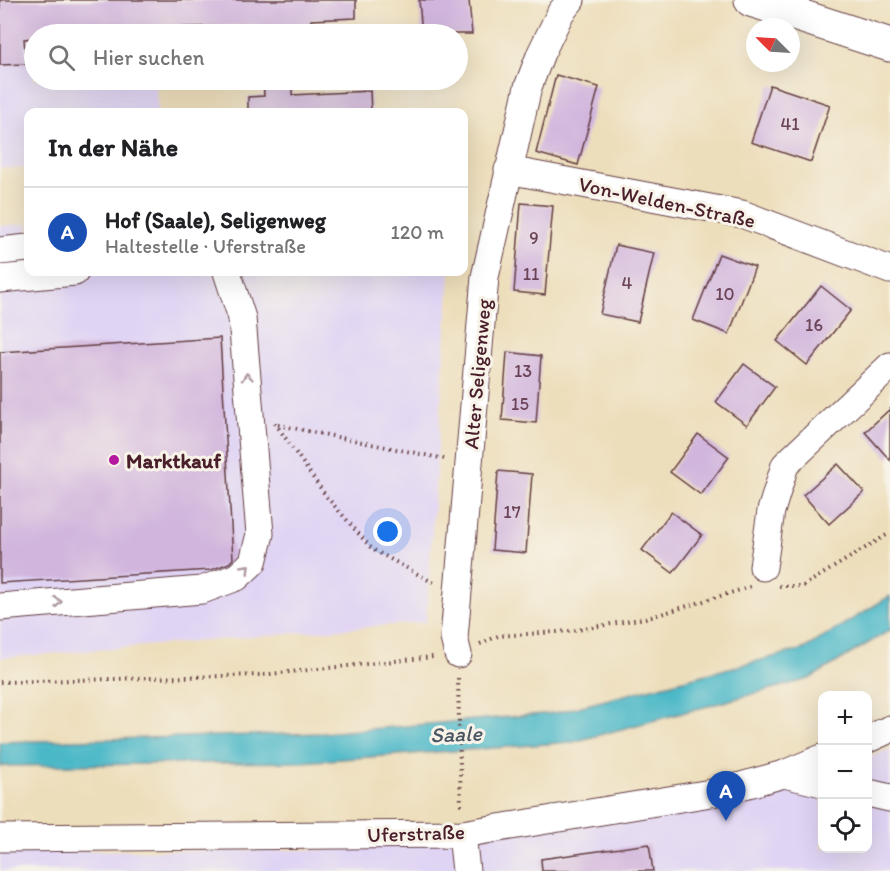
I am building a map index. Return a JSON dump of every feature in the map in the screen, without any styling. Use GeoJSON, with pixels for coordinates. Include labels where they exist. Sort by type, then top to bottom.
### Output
{"type":"FeatureCollection","features":[{"type":"Feature","properties":{"kind":"main road"},"geometry":{"type":"LineString","coordinates":[[752,0],[890,45]]}},
{"type":"Feature","properties":{"kind":"street","name":"Alter Seligenweg"},"geometry":{"type":"LineString","coordinates":[[458,662],[454,638],[485,277],[528,87],[561,12],[571,0]]}},
{"type":"Feature","properties":{"kind":"street","name":"Von-Welden-Straße"},"geometry":{"type":"LineString","coordinates":[[508,170],[742,214],[890,270]]}},
{"type":"Feature","properties":{"kind":"street"},"geometry":{"type":"LineString","coordinates":[[0,251],[24,248]]}},
{"type":"Feature","properties":{"kind":"street"},"geometry":{"type":"LineString","coordinates":[[0,279],[32,276]]}},
{"type":"Feature","properties":{"kind":"street"},"geometry":{"type":"LineString","coordinates":[[0,606],[202,590],[237,577],[253,562],[260,534],[250,406],[242,318],[228,276]]}},
{"type":"Feature","properties":{"kind":"street"},"geometry":{"type":"LineString","coordinates":[[763,567],[771,511],[786,465],[890,366]]}},
{"type":"Feature","properties":{"kind":"street"},"geometry":{"type":"LineString","coordinates":[[872,737],[890,729]]}},
{"type":"Feature","properties":{"kind":"street","name":"Uferstraße"},"geometry":{"type":"LineString","coordinates":[[0,838],[461,820],[723,791],[784,774],[818,760]]}},
{"type":"Feature","properties":{"kind":"street"},"geometry":{"type":"LineString","coordinates":[[784,774],[818,782]]}},
{"type":"Feature","properties":{"kind":"street"},"geometry":{"type":"LineString","coordinates":[[872,794],[890,798]]}},
{"type":"Feature","properties":{"kind":"street"},"geometry":{"type":"LineString","coordinates":[[461,820],[466,871]]}},
{"type":"Feature","properties":{"kind":"path"},"geometry":{"type":"LineString","coordinates":[[250,406],[278,425],[326,496],[372,549],[458,596]]}},
{"type":"Feature","properties":{"kind":"path"},"geometry":{"type":"LineString","coordinates":[[278,425],[469,464]]}},
{"type":"Feature","properties":{"kind":"path"},"geometry":{"type":"LineString","coordinates":[[458,662],[461,820]]}},
{"type":"Feature","properties":{"kind":"shaded area"},"geometry":{"type":"Polygon","coordinates":[[[0,0],[108,0],[110,24],[24,24],[24,90],[156,90],[158,108],[24,108],[24,168],[0,168],[0,0]]]}},
{"type":"Feature","properties":{"kind":"shaded area"},"geometry":{"type":"Polygon","coordinates":[[[24,224],[24,276],[450,276],[426,622],[0,658],[0,226],[24,224]]]}},
{"type":"Feature","properties":{"kind":"shaded area"},"geometry":{"type":"Polygon","coordinates":[[[890,749],[890,871],[0,871],[0,851],[318,850],[673,810],[790,788],[818,777],[818,853],[872,853],[872,756],[890,749]]]}},
{"type":"Feature","properties":{"kind":"water","name":"Saale"},"geometry":{"type":"Polygon","coordinates":[[[890,596],[890,630],[809,679],[573,742],[301,762],[0,766],[0,742],[324,733],[555,713],[804,649],[890,596]]]}},
{"type":"Feature","properties":{"kind":"building"},"geometry":{"type":"Polygon","coordinates":[[[0,0],[356,0],[356,18],[311,20],[311,24],[24,24],[24,64],[0,65],[0,0]]]}},
{"type":"Feature","properties":{"kind":"building"},"geometry":{"type":"Polygon","coordinates":[[[419,0],[469,0],[472,34],[468,34],[468,24],[421,24],[419,0]]]}},
{"type":"Feature","properties":{"kind":"building"},"geometry":{"type":"Polygon","coordinates":[[[556,75],[599,87],[578,165],[536,153],[556,75]]]}},
{"type":"Feature","properties":{"kind":"building"},"geometry":{"type":"Polygon","coordinates":[[[770,85],[830,105],[811,162],[751,142],[770,85]]]}},
{"type":"Feature","properties":{"kind":"building"},"geometry":{"type":"Polygon","coordinates":[[[264,90],[292,90],[292,95],[370,91],[371,108],[248,108],[248,97],[264,96],[264,90]]]}},
{"type":"Feature","properties":{"kind":"building"},"geometry":{"type":"Polygon","coordinates":[[[521,203],[553,206],[545,295],[514,292],[521,203]]]}},
{"type":"Feature","properties":{"kind":"building"},"geometry":{"type":"Polygon","coordinates":[[[616,245],[654,253],[638,322],[600,314],[616,245]]]}},
{"type":"Feature","properties":{"kind":"building"},"geometry":{"type":"Polygon","coordinates":[[[719,254],[755,267],[729,334],[693,320],[719,254]]]}},
{"type":"Feature","properties":{"kind":"building"},"geometry":{"type":"Polygon","coordinates":[[[821,286],[851,310],[807,365],[777,341],[821,286]]]}},
{"type":"Feature","properties":{"kind":"building","name":"Marktkauf"},"geometry":{"type":"Polygon","coordinates":[[[220,338],[233,559],[211,570],[0,583],[0,352],[220,338]]]}},
{"type":"Feature","properties":{"kind":"building"},"geometry":{"type":"Polygon","coordinates":[[[507,352],[541,356],[536,423],[502,420],[507,352]]]}},
{"type":"Feature","properties":{"kind":"building"},"geometry":{"type":"Polygon","coordinates":[[[744,364],[775,387],[747,425],[716,402],[744,364]]]}},
{"type":"Feature","properties":{"kind":"building"},"geometry":{"type":"Polygon","coordinates":[[[890,409],[890,460],[865,432],[890,409]]]}},
{"type":"Feature","properties":{"kind":"building"},"geometry":{"type":"Polygon","coordinates":[[[698,434],[729,457],[701,495],[670,472],[698,434]]]}},
{"type":"Feature","properties":{"kind":"building"},"geometry":{"type":"Polygon","coordinates":[[[838,464],[864,492],[829,524],[803,495],[838,464]]]}},
{"type":"Feature","properties":{"kind":"building"},"geometry":{"type":"Polygon","coordinates":[[[498,471],[532,474],[526,553],[492,550],[498,471]]]}},
{"type":"Feature","properties":{"kind":"building"},"geometry":{"type":"Polygon","coordinates":[[[671,512],[702,535],[673,573],[642,550],[671,512]]]}},
{"type":"Feature","properties":{"kind":"building"},"geometry":{"type":"Polygon","coordinates":[[[649,844],[653,871],[542,871],[541,859],[649,844]]]}},
{"type":"Feature","properties":{"kind":"place","name":"Marktkauf"},"geometry":{"type":"Point","coordinates":[114,460]}},
{"type":"Feature","properties":{"kind":"place","name":"Hof (Saale), Seligenweg"},"geometry":{"type":"Point","coordinates":[726,821]}}]}
